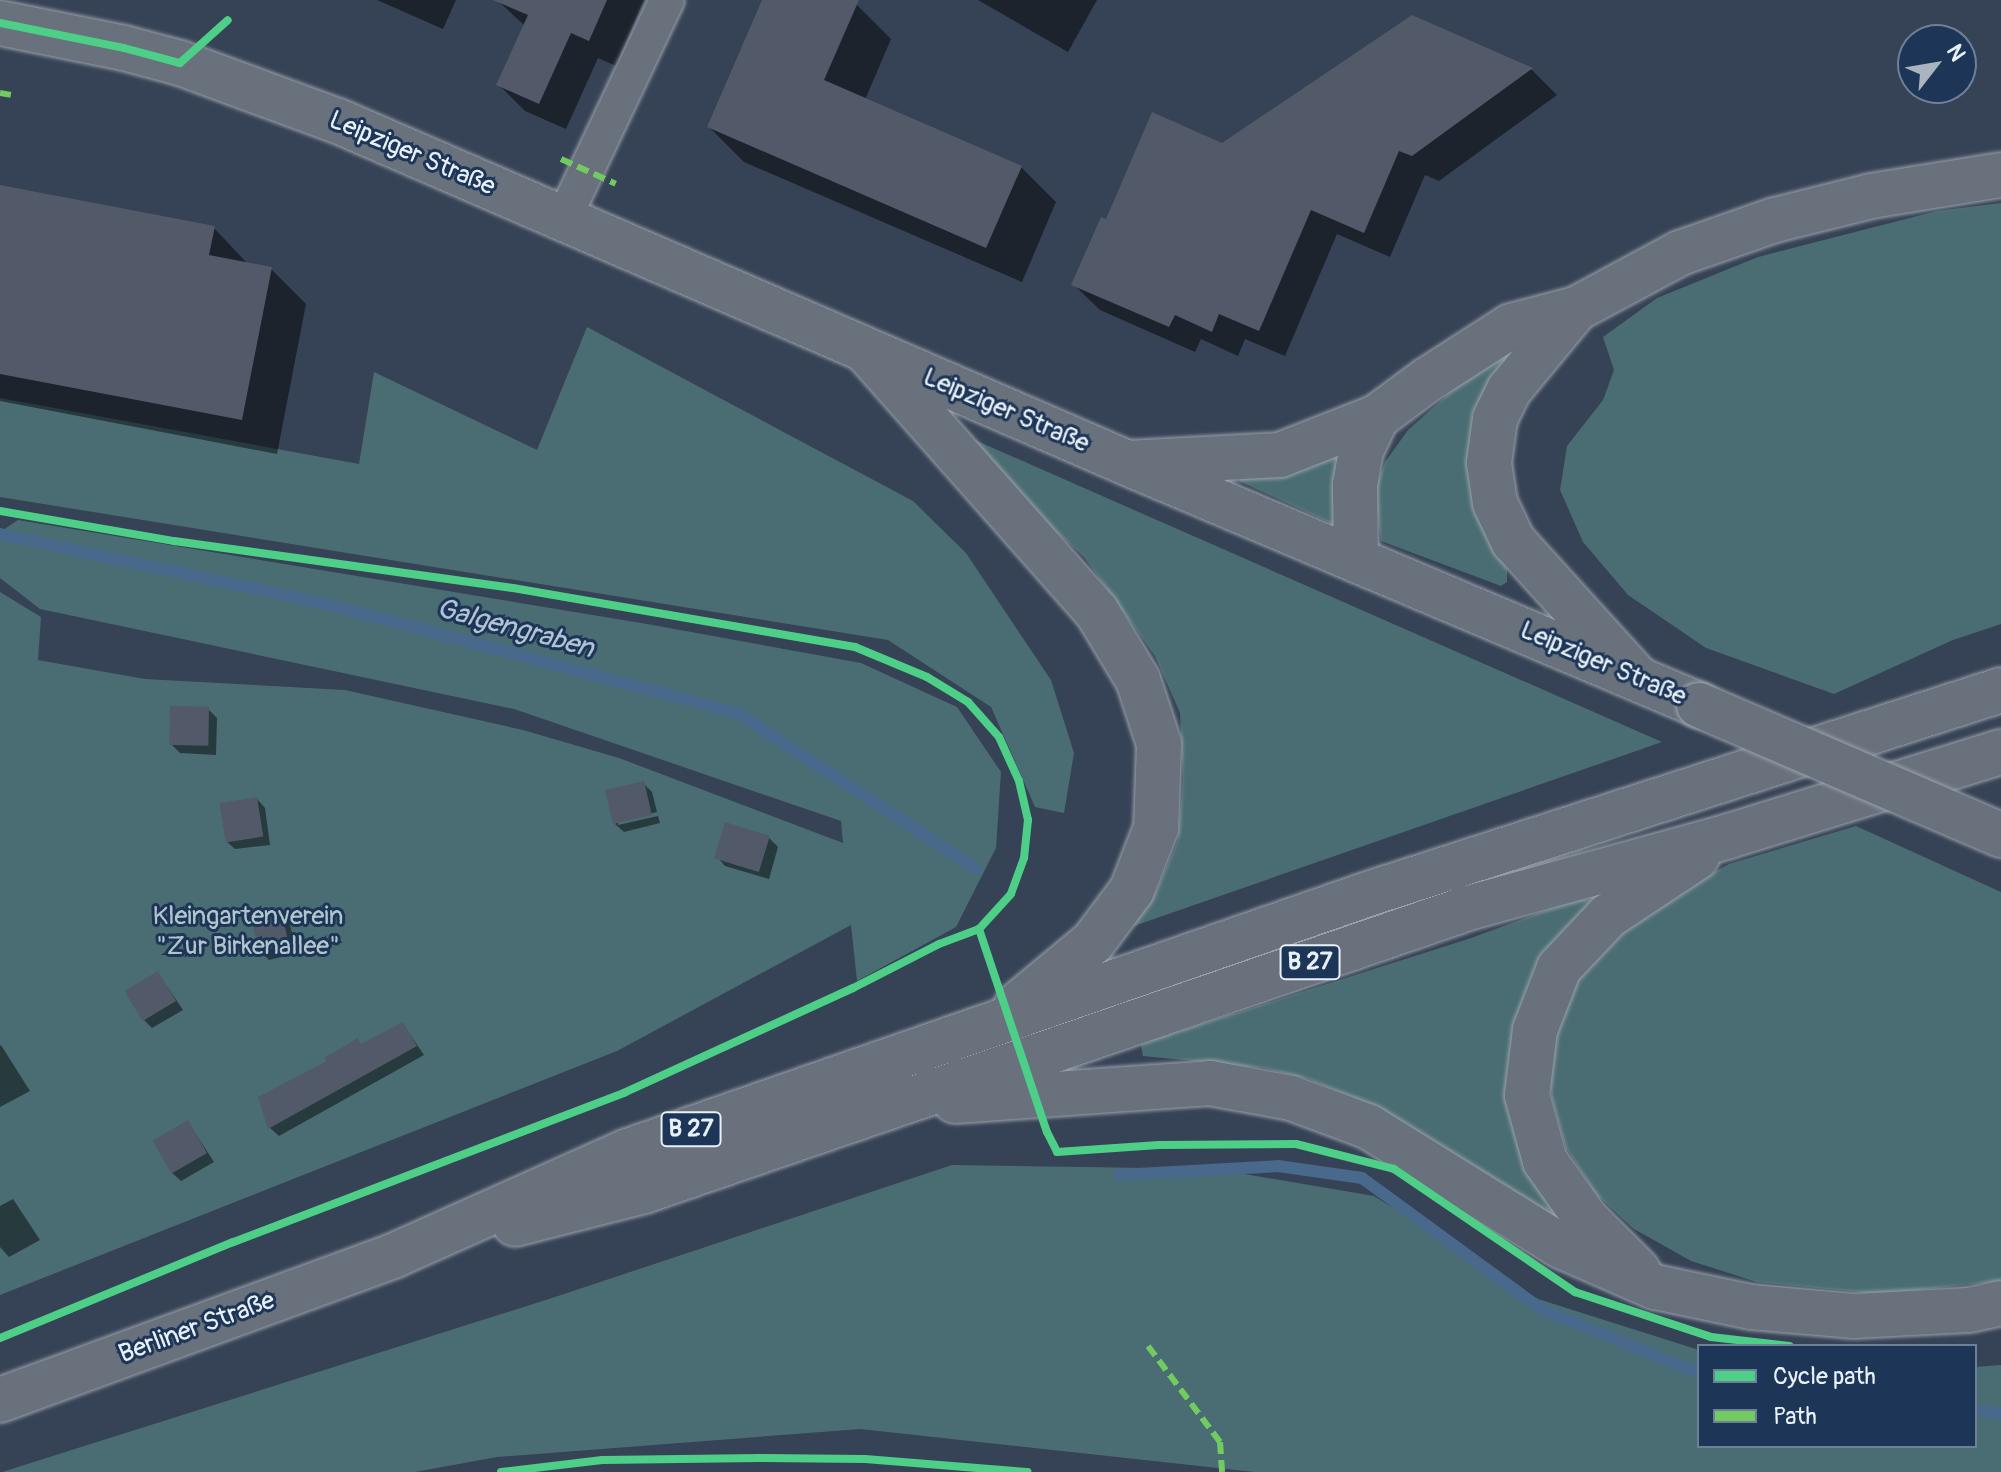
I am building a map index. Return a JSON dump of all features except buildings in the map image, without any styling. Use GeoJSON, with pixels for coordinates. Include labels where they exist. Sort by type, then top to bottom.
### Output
{"type":"FeatureCollection","features":[{"type":"Feature","properties":{"kind":"main road","name":"Leipziger Straße"},"geometry":{"type":"LineString","coordinates":[[0,23],[124,48],[260,91],[2001,835]]}},
{"type":"Feature","properties":{"kind":"main road"},"geometry":{"type":"LineString","coordinates":[[1127,463],[1280,455],[1377,417],[1427,380],[1524,342],[1615,285],[1680,253],[1775,220],[1871,196],[2001,175]]}},
{"type":"Feature","properties":{"kind":"main road"},"geometry":{"type":"LineString","coordinates":[[1524,342],[1509,390],[1495,419],[1489,463],[1495,503],[1513,541],[1638,679]]}},
{"type":"Feature","properties":{"kind":"main road"},"geometry":{"type":"LineString","coordinates":[[867,352],[1097,612],[1138,680],[1159,744],[1156,828],[1132,890],[1093,942],[996,1023]]}},
{"type":"Feature","properties":{"kind":"main road"},"geometry":{"type":"LineString","coordinates":[[1356,560],[1355,485],[1361,451],[1377,417]]}},
{"type":"Feature","properties":{"kind":"main road","name":"B 27"},"geometry":{"type":"LineString","coordinates":[[393,1256],[628,1151],[1386,888],[2001,690]]}},
{"type":"Feature","properties":{"kind":"main road","name":"B 27"},"geometry":{"type":"LineString","coordinates":[[393,1256],[644,1191],[1468,908],[1729,836],[2001,752]]}},
{"type":"Feature","properties":{"kind":"main road"},"geometry":{"type":"LineString","coordinates":[[1655,1287],[1586,1219],[1545,1161],[1527,1095],[1535,1030],[1559,968],[1608,916],[1729,836]]}},
{"type":"Feature","properties":{"kind":"main road"},"geometry":{"type":"LineString","coordinates":[[896,1105],[1210,1083],[1291,1098],[1369,1127],[1561,1246],[1655,1287],[1751,1307],[1854,1316],[1969,1310],[2001,1303]]}},
{"type":"Feature","properties":{"kind":"main road","name":"Berliner Straße"},"geometry":{"type":"LineString","coordinates":[[0,1400],[393,1256]]}},
{"type":"Feature","properties":{"kind":"street"},"geometry":{"type":"LineString","coordinates":[[563,220],[667,0]]}},
{"type":"Feature","properties":{"kind":"green space"},"geometry":{"type":"Polygon","coordinates":[[[2001,203],[2001,624],[1953,640],[1834,694],[1706,648],[1628,595],[1583,542],[1560,490],[1567,446],[1603,400],[1614,370],[1603,337],[1657,298],[1758,257],[1937,211],[2001,203]]]}},
{"type":"Feature","properties":{"kind":"green space"},"geometry":{"type":"Polygon","coordinates":[[[587,327],[913,501],[966,553],[1051,680],[1074,753],[1064,813],[1035,807],[991,707],[888,640],[0,497],[0,398],[359,464],[374,372],[537,450],[587,327]]]}},
{"type":"Feature","properties":{"kind":"green space"},"geometry":{"type":"Polygon","coordinates":[[[1516,347],[1483,529],[1507,568],[1507,582],[1501,586],[1381,541],[1375,489],[1385,462],[1408,430],[1464,380],[1516,347]]]}},
{"type":"Feature","properties":{"kind":"green space"},"geometry":{"type":"Polygon","coordinates":[[[968,437],[1662,742],[1131,927],[1157,890],[1178,840],[1183,779],[1180,713],[1155,656],[1084,557],[965,449],[968,437]]]}},
{"type":"Feature","properties":{"kind":"green space"},"geometry":{"type":"Polygon","coordinates":[[[1339,452],[1337,526],[1239,481],[1241,477],[1339,452]]]}},
{"type":"Feature","properties":{"kind":"green space","name":"Kleingartenverein \"Zur Birkenallee\""},"geometry":{"type":"Polygon","coordinates":[[[18,520],[647,624],[861,663],[957,707],[1001,772],[996,848],[956,927],[857,981],[851,925],[617,1051],[0,1295],[0,592],[41,617],[38,660],[145,679],[345,690],[523,730],[619,758],[843,843],[841,821],[514,709],[40,609],[0,578],[0,532],[18,520]]]}},
{"type":"Feature","properties":{"kind":"green space"},"geometry":{"type":"Polygon","coordinates":[[[1856,826],[2001,892],[2001,1281],[1878,1294],[1757,1282],[1691,1261],[1634,1229],[1596,1194],[1566,1148],[1552,1099],[1548,1062],[1557,1019],[1582,965],[1621,928],[1673,894],[1729,864],[1856,826]]]}},
{"type":"Feature","properties":{"kind":"green space"},"geometry":{"type":"Polygon","coordinates":[[[1580,898],[1595,905],[1531,990],[1567,1230],[1360,1100],[1309,1079],[1264,1068],[1143,1056],[1141,1045],[1155,1039],[1471,938],[1580,898]]]}},
{"type":"Feature","properties":{"kind":"green space"},"geometry":{"type":"Polygon","coordinates":[[[952,1165],[1215,1169],[1374,1196],[1538,1299],[1697,1349],[1697,1448],[1977,1448],[1977,1367],[2001,1365],[2001,1472],[1254,1472],[860,1429],[497,1457],[415,1472],[2,1472],[552,1298],[952,1165]]]}},
{"type":"Feature","properties":{"kind":"waterway","name":"Galgengraben"},"geometry":{"type":"LineString","coordinates":[[0,534],[327,604],[738,713],[976,869]]}},
{"type":"Feature","properties":{"kind":"waterway","name":"Galgengraben"},"geometry":{"type":"LineString","coordinates":[[1119,1175],[1278,1166],[1362,1178],[1541,1309],[1697,1372]]}},
{"type":"Feature","properties":{"kind":"waterway","name":"Galgengraben"},"geometry":{"type":"LineString","coordinates":[[1977,1410],[2001,1414]]}},
{"type":"Feature","properties":{"kind":"marked path"},"geometry":{"type":"LineString","coordinates":[[0,93],[11,95]]}},
{"type":"Feature","properties":{"kind":"marked path"},"geometry":{"type":"LineString","coordinates":[[561,159],[616,184]]}},
{"type":"Feature","properties":{"kind":"marked path"},"geometry":{"type":"LineString","coordinates":[[1148,1346],[1220,1442],[1222,1472]]}},
{"type":"Feature","properties":{"kind":"cycle path"},"geometry":{"type":"LineString","coordinates":[[0,23],[124,48],[180,63],[228,20]]}},
{"type":"Feature","properties":{"kind":"cycle path"},"geometry":{"type":"LineString","coordinates":[[0,511],[174,541],[513,588],[855,647],[927,677],[968,702],[999,737],[1019,781],[1028,820],[1024,858],[1011,894],[979,929],[939,944],[853,988],[624,1093],[233,1242],[0,1338]]}},
{"type":"Feature","properties":{"kind":"cycle path"},"geometry":{"type":"LineString","coordinates":[[979,929],[1047,1132],[1057,1152],[1159,1145],[1296,1144],[1394,1169],[1575,1292],[1711,1337],[1772,1344]]}},
{"type":"Feature","properties":{"kind":"cycle path"},"geometry":{"type":"LineString","coordinates":[[501,1472],[602,1460],[760,1458],[865,1459],[1027,1472]]}}]}
